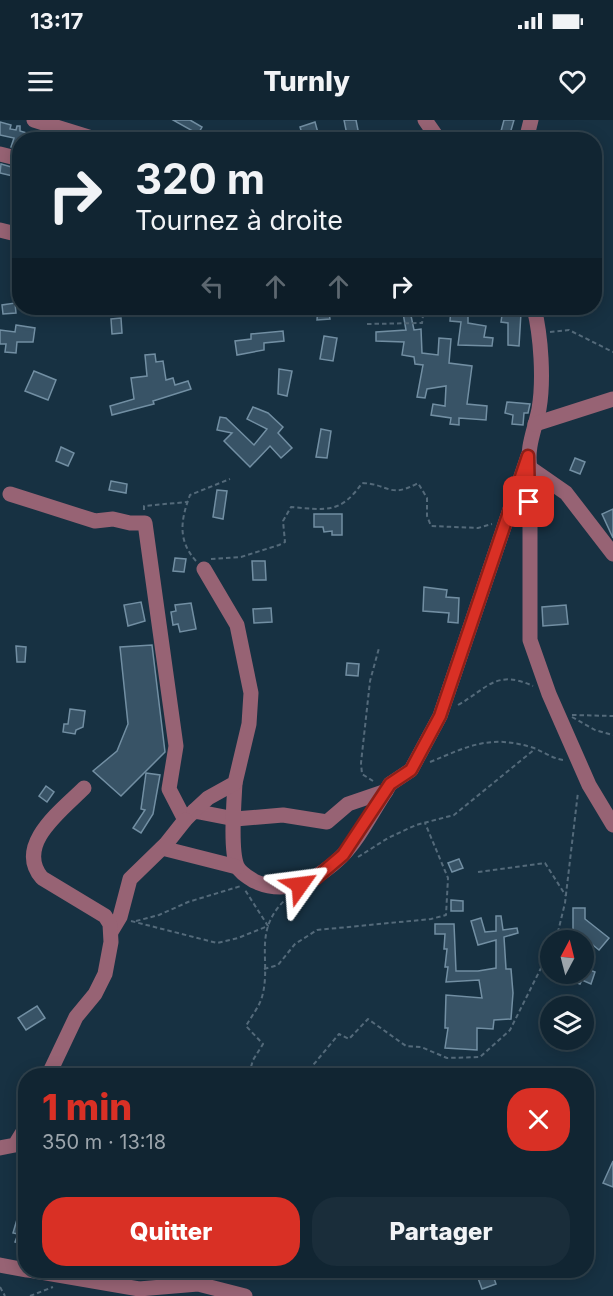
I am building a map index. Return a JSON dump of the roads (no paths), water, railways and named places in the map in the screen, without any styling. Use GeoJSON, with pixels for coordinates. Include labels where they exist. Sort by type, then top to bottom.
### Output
{"type":"FeatureCollection","features":[{"type":"Feature","properties":{"kind":"street"},"geometry":{"type":"LineString","coordinates":[[34,120],[72,132]]}},
{"type":"Feature","properties":{"kind":"street"},"geometry":{"type":"LineString","coordinates":[[535,315],[539,334],[539,406],[529,462],[530,640],[549,693],[589,785],[613,825]]}},
{"type":"Feature","properties":{"kind":"street"},"geometry":{"type":"LineString","coordinates":[[535,424],[613,399]]}},
{"type":"Feature","properties":{"kind":"street"},"geometry":{"type":"LineString","coordinates":[[529,462],[566,493],[613,554]]}},
{"type":"Feature","properties":{"kind":"street"},"geometry":{"type":"LineString","coordinates":[[10,494],[95,521],[113,519],[146,523],[161,657],[176,746],[169,789],[189,816],[235,819],[283,815],[327,822],[348,804],[388,788],[411,770],[440,716],[529,462]]}},
{"type":"Feature","properties":{"kind":"street"},"geometry":{"type":"LineString","coordinates":[[200,565],[237,625],[251,693],[249,724],[235,783],[234,845],[237,867],[249,883],[267,886],[300,885],[316,878],[343,855],[388,788]]}},
{"type":"Feature","properties":{"kind":"street"},"geometry":{"type":"LineString","coordinates":[[111,932],[126,919],[130,879],[208,798],[235,783]]}},
{"type":"Feature","properties":{"kind":"street"},"geometry":{"type":"LineString","coordinates":[[52,1068],[76,1017],[102,982],[111,942],[111,932],[105,916],[42,878],[35,870],[33,861],[33,852],[42,832],[84,788]]}},
{"type":"Feature","properties":{"kind":"street"},"geometry":{"type":"LineString","coordinates":[[162,848],[237,867]]}},
{"type":"Feature","properties":{"kind":"street"},"geometry":{"type":"LineString","coordinates":[[0,1148],[15,1144],[18,1139]]}},
{"type":"Feature","properties":{"kind":"street"},"geometry":{"type":"LineString","coordinates":[[0,1265],[18,1268]]}},
{"type":"Feature","properties":{"kind":"street"},"geometry":{"type":"LineString","coordinates":[[66,1278],[139,1293],[198,1284],[244,1296]]}}]}
